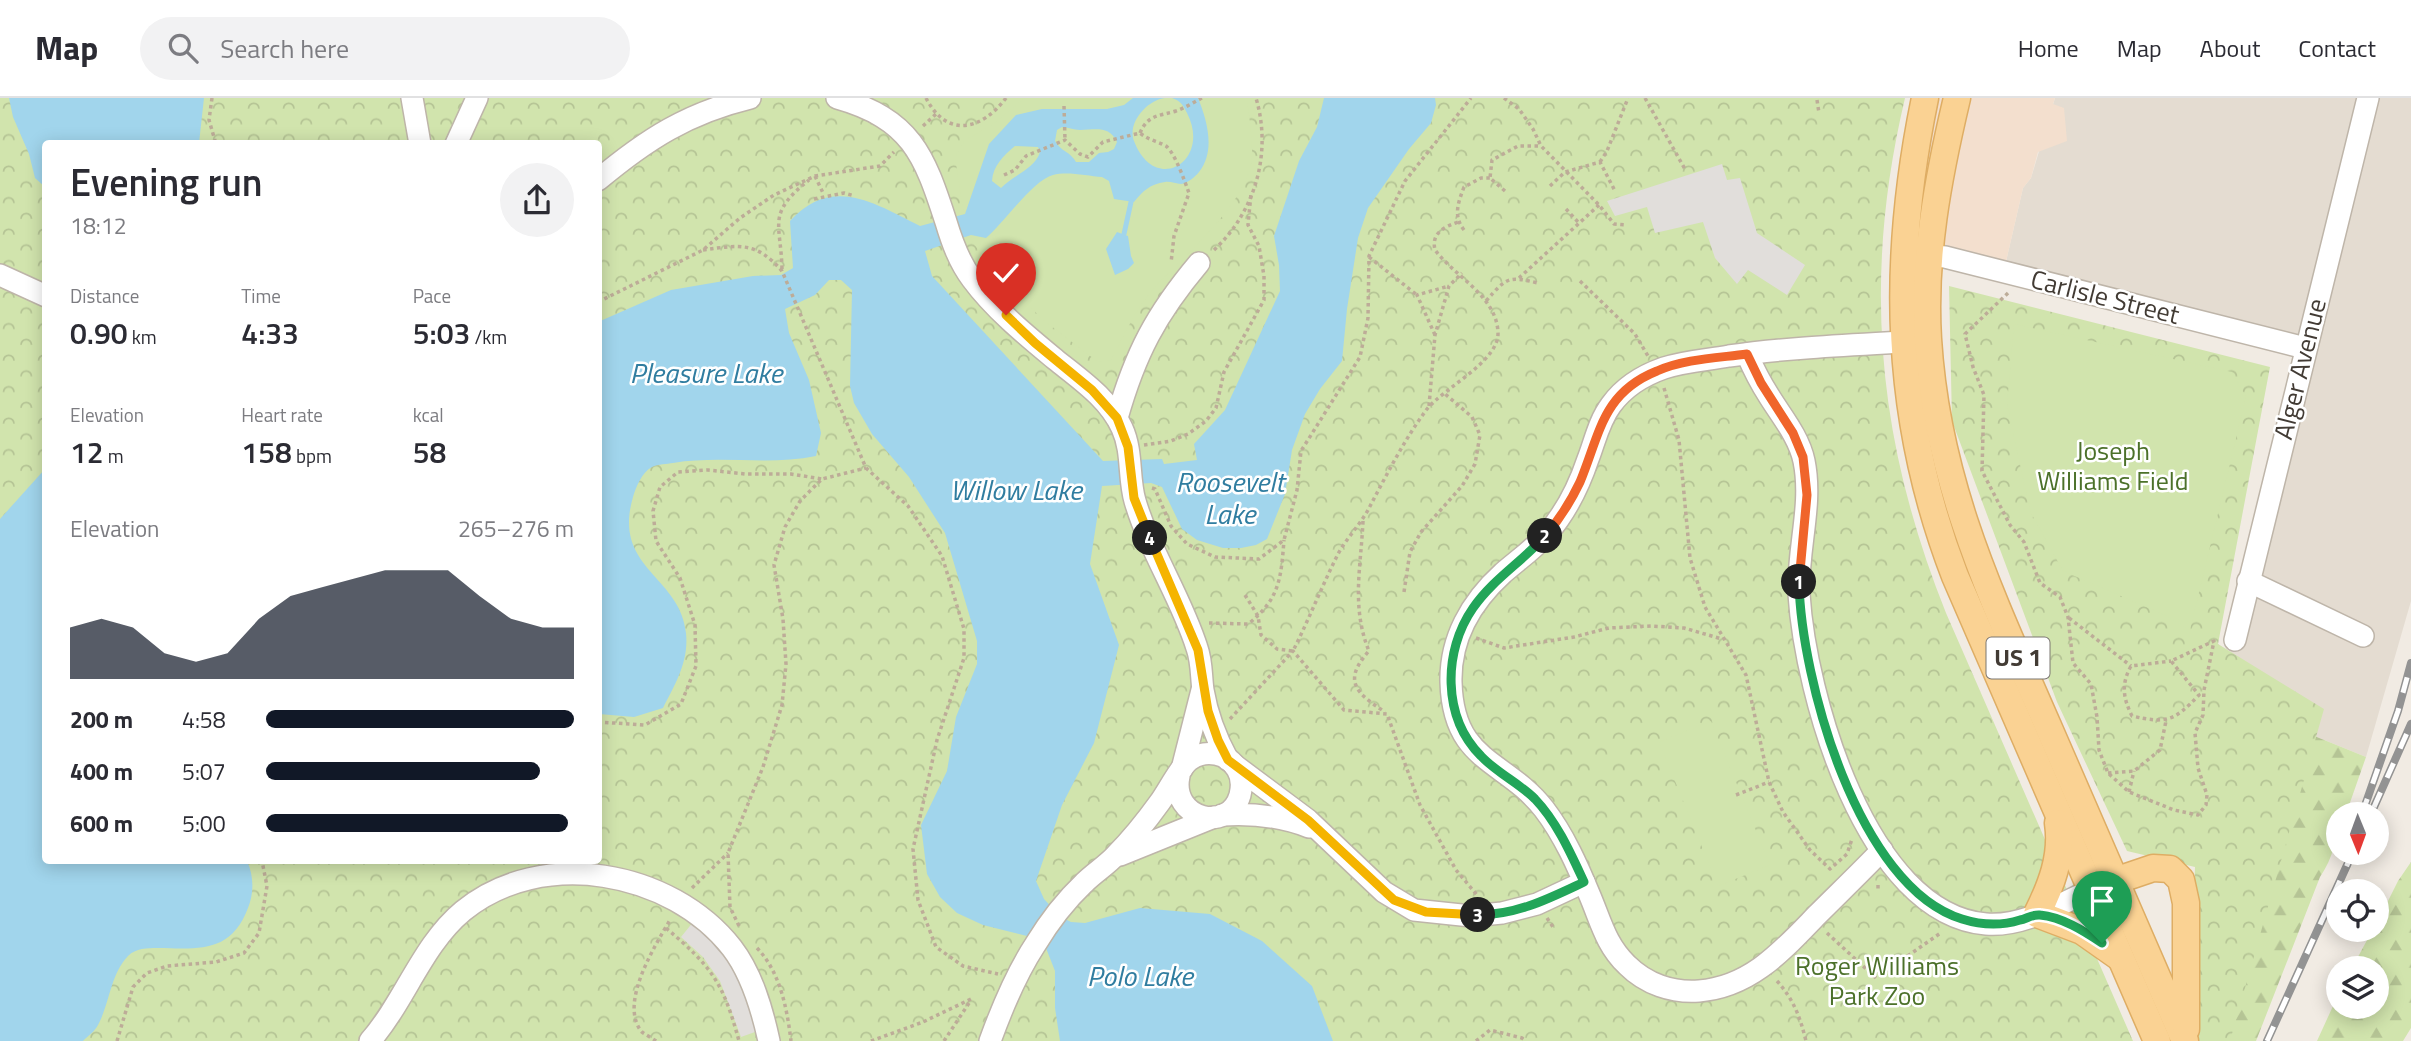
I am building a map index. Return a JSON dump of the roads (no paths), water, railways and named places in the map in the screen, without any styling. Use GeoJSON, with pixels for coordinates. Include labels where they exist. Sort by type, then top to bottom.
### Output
{"type":"FeatureCollection","features":[{"type":"Feature","properties":{"kind":"main road","name":"US 1"},"geometry":{"type":"LineString","coordinates":[[1926,98],[1914,159],[1915,341],[1911,418],[1933,514],[1968,606],[2157,1041]]}},
{"type":"Feature","properties":{"kind":"main road","name":"US 1"},"geometry":{"type":"LineString","coordinates":[[1916,254],[1957,98]]}},
{"type":"Feature","properties":{"kind":"main road","name":"US 1"},"geometry":{"type":"LineString","coordinates":[[1915,341],[1933,390],[1942,444],[1968,538],[1996,608],[2186,1041]]}},
{"type":"Feature","properties":{"kind":"main road"},"geometry":{"type":"LineString","coordinates":[[2056,810],[2060,840],[2057,859],[2051,885],[2037,914],[2082,931],[2121,958]]}},
{"type":"Feature","properties":{"kind":"main road"},"geometry":{"type":"LineString","coordinates":[[2091,890],[2144,870],[2170,869],[2181,880],[2186,903],[2186,1041]]}},
{"type":"Feature","properties":{"kind":"street"},"geometry":{"type":"LineString","coordinates":[[412,98],[419,140]]}},
{"type":"Feature","properties":{"kind":"street"},"geometry":{"type":"LineString","coordinates":[[458,140],[477,98]]}},
{"type":"Feature","properties":{"kind":"street"},"geometry":{"type":"LineString","coordinates":[[602,177],[634,150],[666,129],[701,113],[750,98]]}},
{"type":"Feature","properties":{"kind":"street"},"geometry":{"type":"LineString","coordinates":[[837,98],[878,114],[908,138],[930,172],[953,244],[967,272],[983,292],[1035,343],[1102,398],[1117,418],[1135,452],[1144,526],[1198,650],[1203,688],[1212,722],[1230,761],[1240,775],[1240,794],[1232,808],[1218,816],[1115,857]]}},
{"type":"Feature","properties":{"kind":"street","name":"Alger Avenue"},"geometry":{"type":"LineString","coordinates":[[2235,640],[2368,98]]}},
{"type":"Feature","properties":{"kind":"street","name":"Carlisle Street"},"geometry":{"type":"LineString","coordinates":[[1916,254],[2013,274],[2305,348]]}},
{"type":"Feature","properties":{"kind":"street"},"geometry":{"type":"LineString","coordinates":[[1117,418],[1129,376],[1147,335],[1199,263]]}},
{"type":"Feature","properties":{"kind":"street"},"geometry":{"type":"LineString","coordinates":[[0,275],[42,294]]}},
{"type":"Feature","properties":{"kind":"street"},"geometry":{"type":"LineString","coordinates":[[1882,850],[1770,962],[1740,980],[1719,988],[1699,991],[1665,988],[1644,979],[1624,963],[1609,944],[1584,882],[1544,809],[1479,755],[1463,732],[1453,703],[1452,664],[1460,632],[1480,598],[1502,574],[1538,544],[1565,508],[1579,482],[1603,418],[1610,406],[1632,384],[1656,371],[1678,364],[1747,354],[1915,341]]}},
{"type":"Feature","properties":{"kind":"street"},"geometry":{"type":"LineString","coordinates":[[1747,354],[1761,383],[1793,433],[1803,457],[1807,495],[1800,555],[1800,594],[1809,663],[1822,719],[1837,763],[1882,850],[1917,893],[1939,909],[1951,916],[1989,924],[2011,923],[2091,890]]}},
{"type":"Feature","properties":{"kind":"street"},"geometry":{"type":"LineString","coordinates":[[2248,581],[2363,636]]}},
{"type":"Feature","properties":{"kind":"street"},"geometry":{"type":"LineString","coordinates":[[1203,688],[1180,772],[1178,791],[1184,805],[1201,817],[1275,817],[1298,822],[1324,833]]}},
{"type":"Feature","properties":{"kind":"street"},"geometry":{"type":"LineString","coordinates":[[990,1041],[1030,952],[1063,905],[1092,875],[1115,857],[1192,758],[1206,753],[1222,756],[1283,799],[1324,833],[1384,892],[1404,905],[1426,912],[1471,916],[1502,914],[1537,904],[1584,882]]}},
{"type":"Feature","properties":{"kind":"street"},"geometry":{"type":"LineString","coordinates":[[370,1041],[391,1014],[446,927],[477,900],[512,883],[550,875],[594,874],[649,888],[681,905],[713,927],[734,951],[752,985],[769,1041]]}},
{"type":"Feature","properties":{"kind":"water"},"geometry":{"type":"Polygon","coordinates":[[[9,98],[204,98],[199,140],[42,140],[42,184],[35,178],[29,154],[13,117],[9,98]]]}},
{"type":"Feature","properties":{"kind":"water"},"geometry":{"type":"Polygon","coordinates":[[[1133,98],[1165,98],[1145,108],[1136,120],[1133,134],[1143,158],[1155,167],[1167,169],[1178,166],[1187,157],[1192,145],[1193,130],[1187,113],[1178,100],[1172,98],[1198,98],[1207,126],[1209,145],[1204,164],[1191,180],[1179,184],[1155,184],[1134,202],[1114,199],[1109,181],[1102,177],[1053,175],[1027,193],[986,238],[971,235],[925,251],[932,276],[1103,461],[1162,459],[1164,464],[1197,460],[1194,444],[1225,410],[1280,291],[1274,236],[1299,161],[1317,127],[1324,98],[1435,98],[1431,123],[1409,149],[1368,208],[1358,238],[1342,361],[1305,414],[1292,450],[1285,494],[1267,539],[1241,548],[1223,548],[1197,540],[1182,529],[1162,487],[1151,483],[1102,486],[1090,564],[1119,645],[1094,743],[1062,805],[1036,881],[1044,899],[1061,917],[1071,922],[1085,923],[1140,908],[1210,914],[1262,941],[1312,986],[1333,1041],[1060,1041],[1055,1008],[1055,971],[1044,943],[1035,938],[983,925],[957,913],[940,897],[927,874],[921,825],[947,771],[956,717],[977,664],[977,641],[945,533],[909,477],[872,434],[854,403],[850,386],[852,290],[841,280],[829,280],[815,295],[785,309],[789,333],[809,380],[821,433],[816,456],[781,460],[709,460],[662,464],[648,469],[640,480],[633,497],[629,521],[632,540],[639,556],[672,597],[681,613],[686,633],[685,654],[680,672],[663,708],[634,717],[602,714],[602,320],[671,290],[753,276],[781,275],[793,268],[790,221],[806,207],[822,199],[837,196],[870,202],[920,226],[965,214],[989,144],[1016,115],[1042,109],[1107,109],[1124,105],[1133,98]],[[1062,127],[1057,130],[1055,141],[1076,162],[1089,162],[1099,153],[1114,149],[1117,142],[1106,131],[1062,127]],[[1015,146],[997,166],[992,181],[1001,188],[1033,163],[1040,152],[1038,147],[1015,146]]]}},
{"type":"Feature","properties":{"kind":"water"},"geometry":{"type":"Polygon","coordinates":[[[1117,232],[1128,236],[1134,263],[1115,275],[1106,249],[1117,232]]]}},
{"type":"Feature","properties":{"kind":"water"},"geometry":{"type":"Polygon","coordinates":[[[42,472],[42,864],[248,864],[252,879],[248,908],[241,923],[223,941],[200,948],[142,949],[128,956],[117,972],[98,1025],[83,1041],[0,1041],[0,519],[42,472]]]}},
{"type":"Feature","properties":{"kind":"waterway"},"geometry":{"type":"LineString","coordinates":[[1124,234],[1131,202]]}},
{"type":"Feature","properties":{"kind":"railway"},"geometry":{"type":"LineString","coordinates":[[2366,802],[2398,711],[2411,663]]}},
{"type":"Feature","properties":{"kind":"railway"},"geometry":{"type":"LineString","coordinates":[[2376,802],[2411,724]]}},
{"type":"Feature","properties":{"kind":"railway"},"geometry":{"type":"LineString","coordinates":[[2267,1041],[2347,865]]}},
{"type":"Feature","properties":{"kind":"water label","name":"Pleasure Lake"},"geometry":{"type":"Point","coordinates":[706,373]}},
{"type":"Feature","properties":{"kind":"water label","name":"Willow Lake"},"geometry":{"type":"Point","coordinates":[1016,490]}},
{"type":"Feature","properties":{"kind":"water label","name":"Roosevelt Lake"},"geometry":{"type":"Point","coordinates":[1230,498]}},
{"type":"Feature","properties":{"kind":"water label","name":"Polo Lake"},"geometry":{"type":"Point","coordinates":[1140,976]}},
{"type":"Feature","properties":{"kind":"park label","name":"Joseph Williams Field"},"geometry":{"type":"Point","coordinates":[2113,466]}},
{"type":"Feature","properties":{"kind":"park label","name":"Roger Williams Park Zoo"},"geometry":{"type":"Point","coordinates":[1877,981]}}]}
